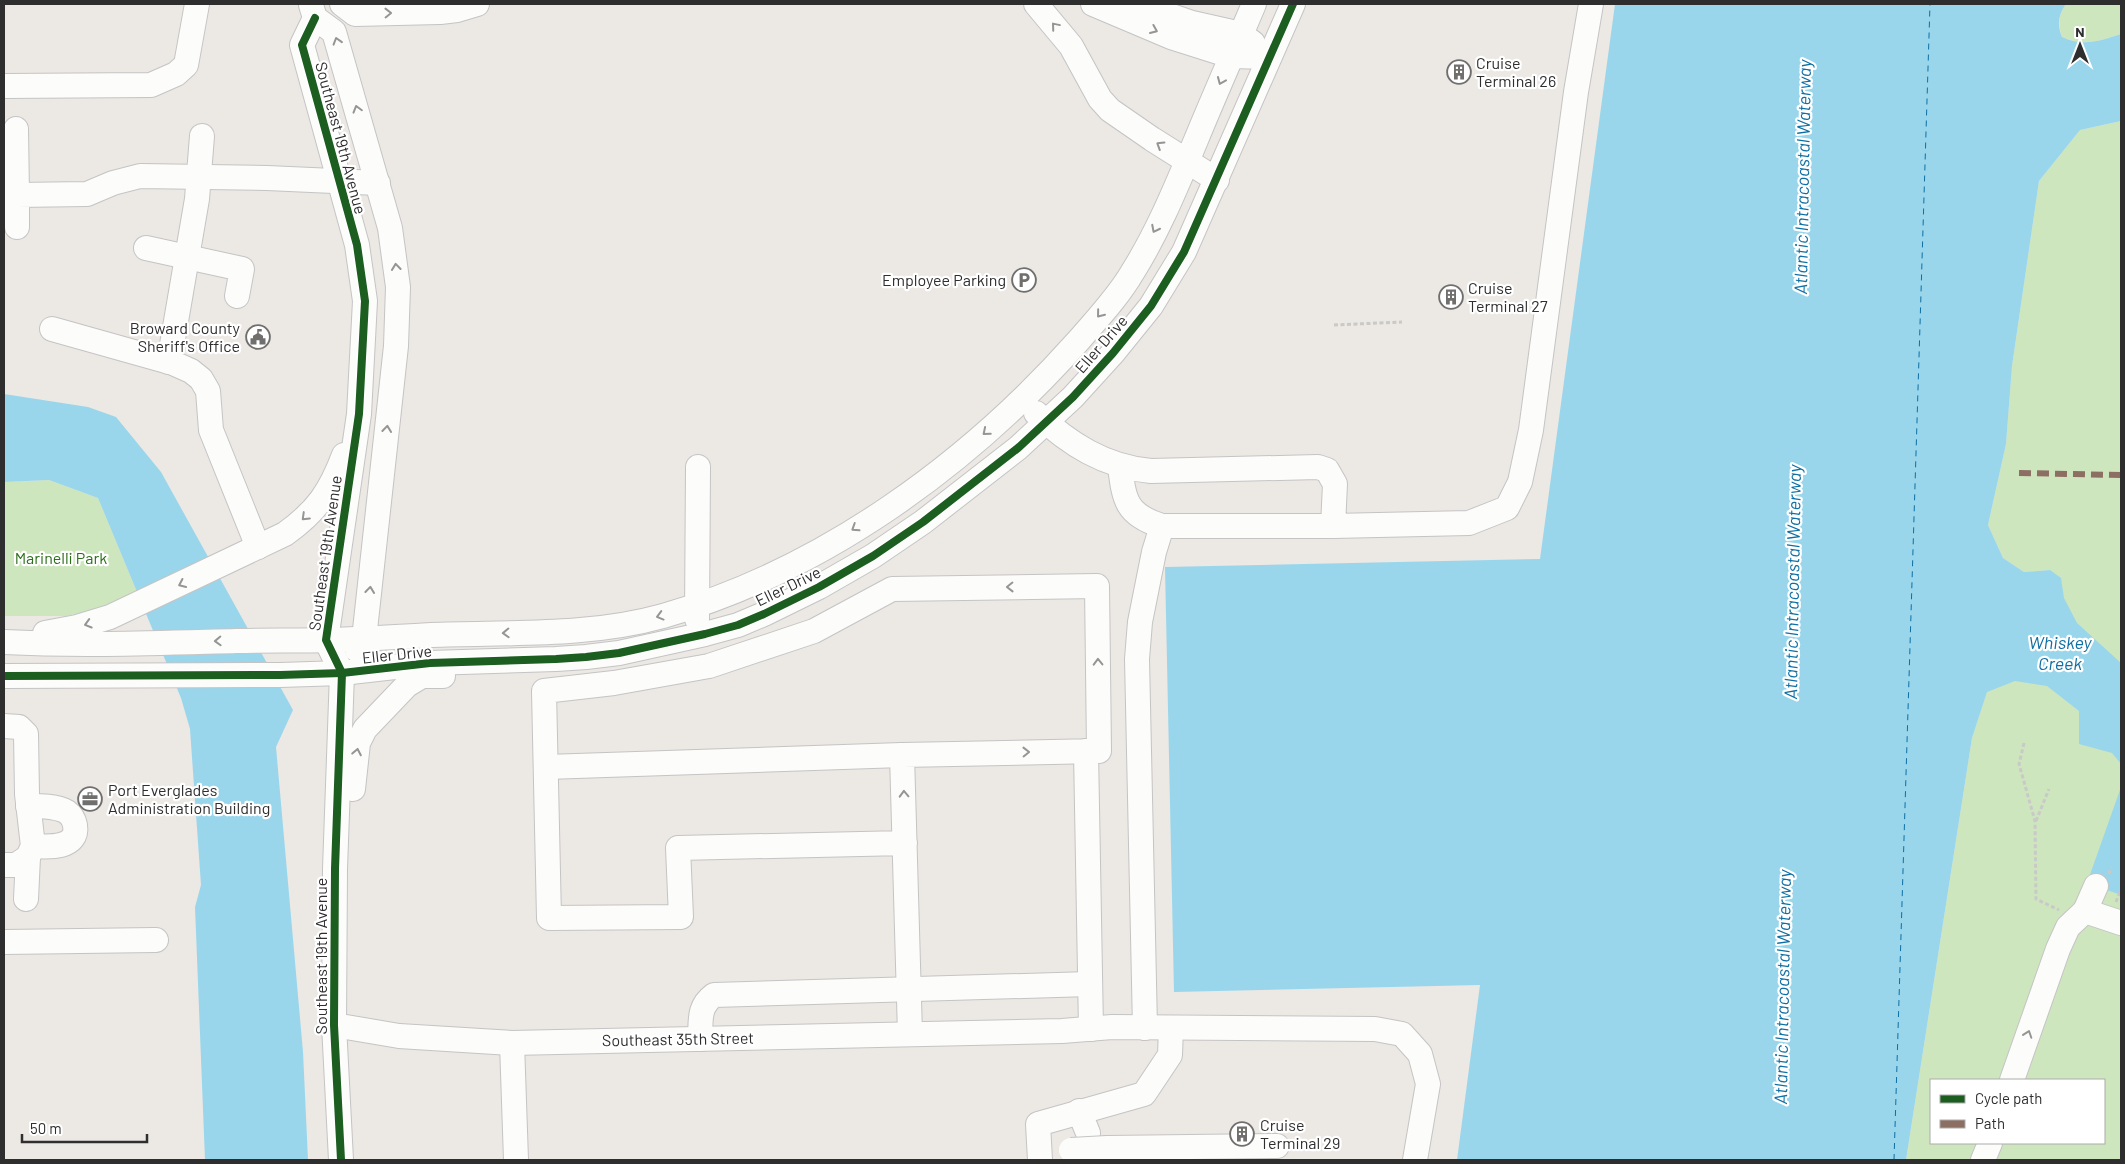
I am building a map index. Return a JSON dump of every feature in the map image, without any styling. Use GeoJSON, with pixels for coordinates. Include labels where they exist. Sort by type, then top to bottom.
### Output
{"type":"FeatureCollection","features":[{"type":"Feature","properties":{"kind":"street"},"geometry":{"type":"LineString","coordinates":[[4,86],[151,85],[176,74],[186,64],[197,4]]}},
{"type":"Feature","properties":{"kind":"street"},"geometry":{"type":"LineString","coordinates":[[312,11],[342,4],[355,14],[448,11],[469,8],[477,4]]}},
{"type":"Feature","properties":{"kind":"street"},"geometry":{"type":"LineString","coordinates":[[1036,4],[1071,46],[1100,99],[1110,110],[1217,180]]}},
{"type":"Feature","properties":{"kind":"street"},"geometry":{"type":"LineString","coordinates":[[1093,4],[1126,8],[1241,34],[1269,57]]}},
{"type":"Feature","properties":{"kind":"street"},"geometry":{"type":"LineString","coordinates":[[1166,4],[1192,23]]}},
{"type":"Feature","properties":{"kind":"street","name":"Eller Drive"},"geometry":{"type":"LineString","coordinates":[[4,641],[131,644],[364,639],[555,632],[601,628],[662,616],[741,590],[768,577],[855,528],[899,500],[994,426],[1049,373],[1131,276],[1178,183],[1254,4]]}},
{"type":"Feature","properties":{"kind":"street","name":"Eller Drive"},"geometry":{"type":"LineString","coordinates":[[4,676],[125,677],[342,673],[430,663],[532,660],[619,652],[697,636],[738,625],[819,587],[872,556],[972,486],[1073,397],[1152,306],[1184,252],[1293,4]]}},
{"type":"Feature","properties":{"kind":"street"},"geometry":{"type":"LineString","coordinates":[[1120,466],[1123,489],[1128,506],[1144,521],[1162,526],[1333,526],[1469,523],[1506,508],[1520,482],[1531,430],[1576,92],[1590,4]]}},
{"type":"Feature","properties":{"kind":"street"},"geometry":{"type":"LineString","coordinates":[[1126,8],[1171,37],[1231,56],[1269,57]]}},
{"type":"Feature","properties":{"kind":"street","name":"Southeast 19th Avenue"},"geometry":{"type":"LineString","coordinates":[[341,1160],[334,1025],[334,869],[342,673],[326,640],[359,414],[365,301],[357,245],[302,45],[312,11],[334,32],[378,183],[390,228],[395,257],[398,317],[364,639],[342,673]]}},
{"type":"Feature","properties":{"kind":"street"},"geometry":{"type":"LineString","coordinates":[[16,129],[17,227]]}},
{"type":"Feature","properties":{"kind":"street"},"geometry":{"type":"LineString","coordinates":[[169,362],[199,177],[202,136]]}},
{"type":"Feature","properties":{"kind":"street"},"geometry":{"type":"LineString","coordinates":[[17,195],[87,194],[113,183],[140,176],[378,183]]}},
{"type":"Feature","properties":{"kind":"street"},"geometry":{"type":"LineString","coordinates":[[146,248],[242,269],[237,296]]}},
{"type":"Feature","properties":{"kind":"street"},"geometry":{"type":"LineString","coordinates":[[52,330],[169,362],[201,379],[208,391],[211,430],[258,547]]}},
{"type":"Feature","properties":{"kind":"street"},"geometry":{"type":"LineString","coordinates":[[1022,399],[1046,422],[1080,448],[1120,466],[1152,471],[1318,468],[1327,470],[1335,484],[1333,526]]}},
{"type":"Feature","properties":{"kind":"street"},"geometry":{"type":"LineString","coordinates":[[4,641],[77,628],[94,623],[226,563],[284,534],[302,521],[320,503],[334,483],[359,414]]}},
{"type":"Feature","properties":{"kind":"street"},"geometry":{"type":"LineString","coordinates":[[697,636],[698,468]]}},
{"type":"Feature","properties":{"kind":"street"},"geometry":{"type":"LineString","coordinates":[[1145,1028],[1137,659],[1141,616],[1154,552],[1162,526]]}},
{"type":"Feature","properties":{"kind":"street"},"geometry":{"type":"LineString","coordinates":[[546,767],[902,755],[1100,751],[1097,586],[892,589],[814,630],[709,666],[614,683],[544,691],[549,918],[681,917],[678,848],[905,843]]}},
{"type":"Feature","properties":{"kind":"street"},"geometry":{"type":"LineString","coordinates":[[334,989],[349,965],[353,788],[358,743],[365,729],[407,685],[422,676],[481,676],[532,660]]}},
{"type":"Feature","properties":{"kind":"street"},"geometry":{"type":"LineString","coordinates":[[4,726],[19,727],[26,734],[30,851],[26,899]]}},
{"type":"Feature","properties":{"kind":"street"},"geometry":{"type":"LineString","coordinates":[[1086,751],[1091,1029]]}},
{"type":"Feature","properties":{"kind":"street"},"geometry":{"type":"LineString","coordinates":[[902,755],[910,1034]]}},
{"type":"Feature","properties":{"kind":"street"},"geometry":{"type":"LineString","coordinates":[[4,865],[16,865],[30,851],[57,846],[72,838],[76,827],[72,817],[65,811],[28,806]]}},
{"type":"Feature","properties":{"kind":"street"},"geometry":{"type":"LineString","coordinates":[[2012,1079],[2058,949],[2068,928],[2097,917],[2112,891]]}},
{"type":"Feature","properties":{"kind":"street"},"geometry":{"type":"LineString","coordinates":[[4,942],[156,940]]}},
{"type":"Feature","properties":{"kind":"street"},"geometry":{"type":"LineString","coordinates":[[700,1038],[701,1011],[705,1002],[714,995],[730,993],[1090,984]]}},
{"type":"Feature","properties":{"kind":"street","name":"Southeast 35th Street"},"geometry":{"type":"LineString","coordinates":[[334,1025],[399,1036],[512,1043],[1145,1028],[1375,1029],[1402,1034],[1420,1054],[1428,1084],[1415,1160]]}},
{"type":"Feature","properties":{"kind":"street"},"geometry":{"type":"LineString","coordinates":[[1040,1160],[1038,1124],[1083,1122],[1144,1094],[1170,1055],[1171,1028]]}},
{"type":"Feature","properties":{"kind":"street"},"geometry":{"type":"LineString","coordinates":[[512,1043],[516,1160]]}},
{"type":"Feature","properties":{"kind":"street"},"geometry":{"type":"LineString","coordinates":[[1983,1160],[1990,1144]]}},
{"type":"Feature","properties":{"kind":"street"},"geometry":{"type":"LineString","coordinates":[[1071,1160],[1071,1150],[1107,1148],[1131,1154],[1277,1146]]}},
{"type":"Feature","properties":{"kind":"path"},"geometry":{"type":"LineString","coordinates":[[1334,325],[1402,322]]}},
{"type":"Feature","properties":{"kind":"path"},"geometry":{"type":"LineString","coordinates":[[2024,743],[2020,764],[2035,822],[2036,899],[2097,917]]}},
{"type":"Feature","properties":{"kind":"path"},"geometry":{"type":"LineString","coordinates":[[2035,822],[2049,789]]}},
{"type":"Feature","properties":{"kind":"green space"},"geometry":{"type":"Polygon","coordinates":[[[2066,4],[2121,4],[2121,34],[2092,42],[2077,42],[2062,37],[2060,20],[2061,12],[2066,4]]]}},
{"type":"Feature","properties":{"kind":"green space"},"geometry":{"type":"Polygon","coordinates":[[[2121,121],[2121,1160],[1906,1160],[1972,738],[1987,691],[2050,570],[2024,572],[2003,558],[1988,525],[2006,444],[2012,366],[2039,181],[2080,130],[2121,121]]]}},
{"type":"Feature","properties":{"kind":"green space","name":"Marinelli Park"},"geometry":{"type":"Polygon","coordinates":[[[49,480],[98,498],[137,592],[99,609],[66,616],[4,616],[4,482],[49,480]]]}},
{"type":"Feature","properties":{"kind":"water"},"geometry":{"type":"Polygon","coordinates":[[[1615,4],[2066,4],[2059,20],[2062,37],[2077,42],[2092,42],[2121,34],[2121,121],[2080,130],[2039,181],[2012,366],[2006,444],[1988,525],[2003,558],[2024,572],[2050,570],[2061,578],[2064,598],[2077,623],[2121,663],[2121,764],[2112,753],[2079,744],[2079,711],[2047,686],[2015,681],[1987,692],[1972,738],[1906,1160],[1457,1160],[1480,985],[1174,992],[1165,567],[1540,559],[1615,4]]]}},
{"type":"Feature","properties":{"kind":"water"},"geometry":{"type":"Polygon","coordinates":[[[4,394],[88,407],[116,417],[161,472],[293,710],[276,747],[303,1052],[308,1160],[205,1160],[195,907],[201,885],[190,729],[181,698],[98,498],[49,480],[4,482],[4,394]]]}},
{"type":"Feature","properties":{"kind":"water"},"geometry":{"type":"Polygon","coordinates":[[[2121,787],[2121,895],[2087,883],[2121,787]]]}},
{"type":"Feature","properties":{"kind":"ferry route"},"geometry":{"type":"LineString","coordinates":[[1894,1160],[1930,4]]}},
{"type":"Feature","properties":{"kind":"marked path"},"geometry":{"type":"LineString","coordinates":[[2019,473],[2121,475]]}},
{"type":"Feature","properties":{"kind":"cycle path"},"geometry":{"type":"LineString","coordinates":[[4,676],[342,673],[430,663],[586,657],[619,653],[738,625],[819,587],[873,556],[923,522],[1018,448],[1073,397],[1113,353],[1151,306],[1184,252],[1293,4]]}},
{"type":"Feature","properties":{"kind":"cycle path"},"geometry":{"type":"LineString","coordinates":[[315,18],[302,45],[357,245],[365,301],[359,414],[326,640],[342,673],[335,869],[334,1025],[341,1160]]}},
{"type":"Feature","properties":{"kind":"place","name":"Cruise Terminal 26"},"geometry":{"type":"Point","coordinates":[1459,72]}},
{"type":"Feature","properties":{"kind":"place","name":"Employee Parking"},"geometry":{"type":"Point","coordinates":[1024,280]}},
{"type":"Feature","properties":{"kind":"place","name":"Cruise Terminal 27"},"geometry":{"type":"Point","coordinates":[1451,297]}},
{"type":"Feature","properties":{"kind":"place","name":"Broward County Sheriff's Office"},"geometry":{"type":"Point","coordinates":[258,337]}},
{"type":"Feature","properties":{"kind":"place","name":"Port Everglades Administration Building"},"geometry":{"type":"Point","coordinates":[90,799]}},
{"type":"Feature","properties":{"kind":"place","name":"Cruise Terminal 29"},"geometry":{"type":"Point","coordinates":[1242,1134]}},
{"type":"Feature","properties":{"kind":"water label","name":"Atlantic Intracoastal Waterway"},"geometry":{"type":"Point","coordinates":[1803,177]}},
{"type":"Feature","properties":{"kind":"water label","name":"Atlantic Intracoastal Waterway"},"geometry":{"type":"Point","coordinates":[1793,582]}},
{"type":"Feature","properties":{"kind":"water label","name":"Whiskey Creek"},"geometry":{"type":"Point","coordinates":[2060,653]}},
{"type":"Feature","properties":{"kind":"water label","name":"Atlantic Intracoastal Waterway"},"geometry":{"type":"Point","coordinates":[1783,987]}}]}
